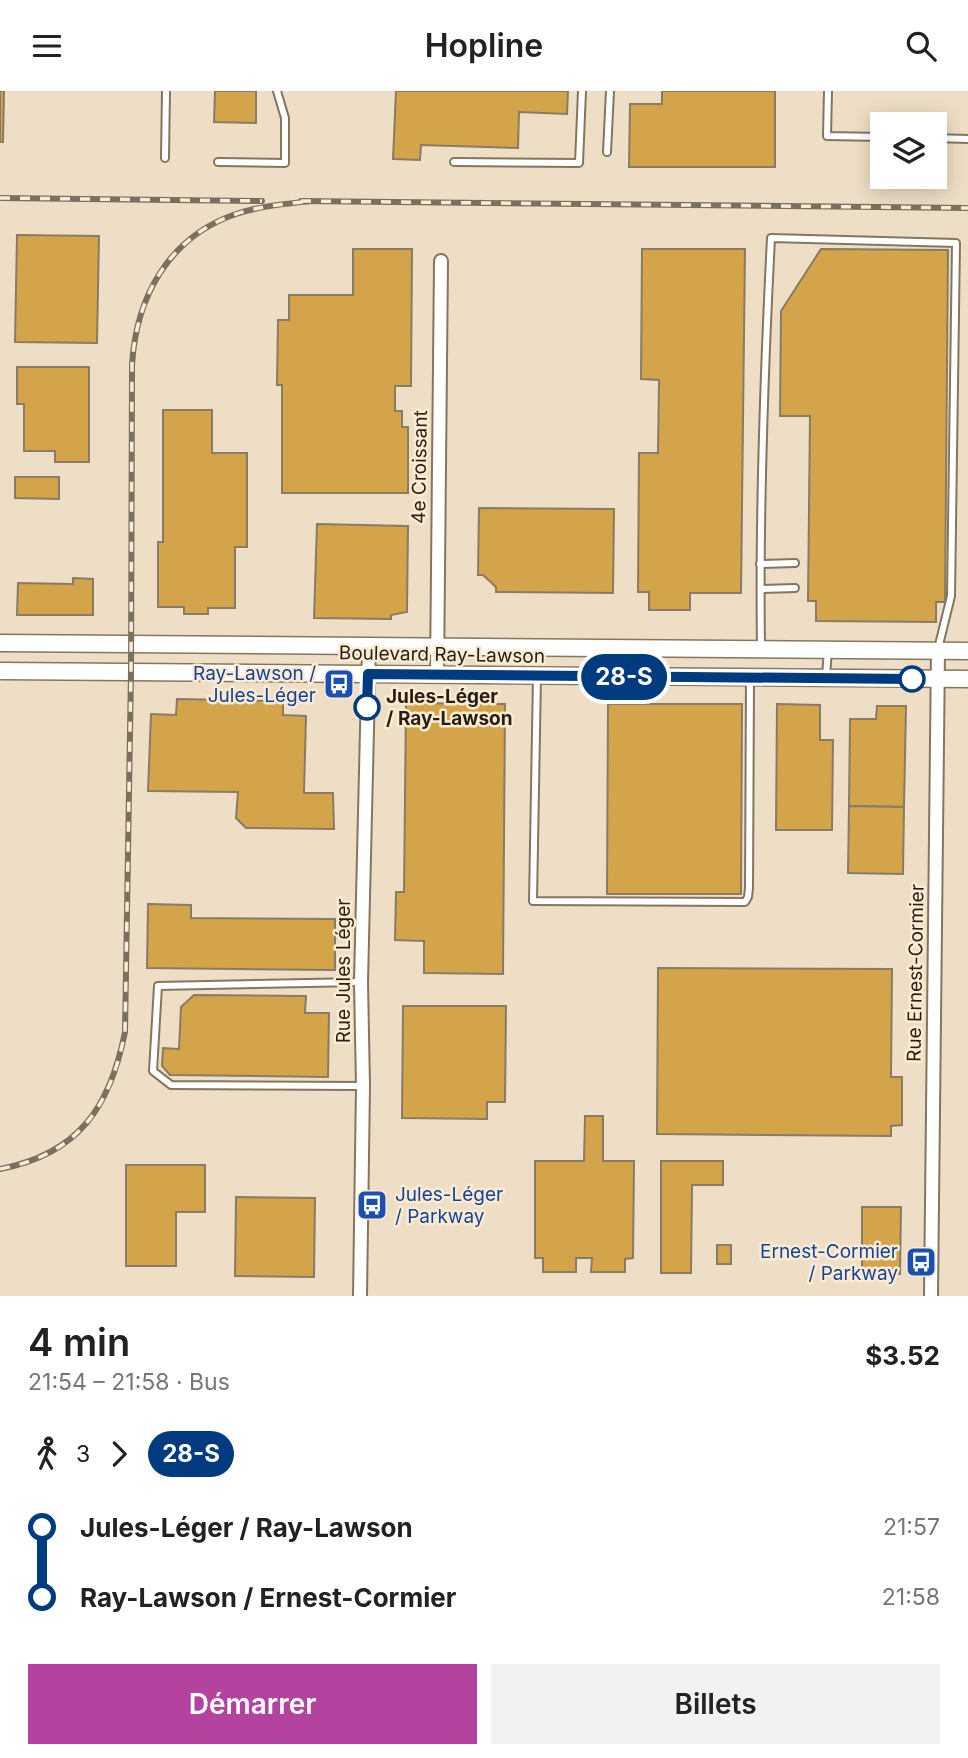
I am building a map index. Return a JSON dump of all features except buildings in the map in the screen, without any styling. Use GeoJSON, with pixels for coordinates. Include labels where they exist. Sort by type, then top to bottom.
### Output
{"type":"FeatureCollection","features":[{"type":"Feature","properties":{"kind":"street","name":"4e Croissant"},"geometry":{"type":"LineString","coordinates":[[437,674],[441,261]]}},
{"type":"Feature","properties":{"kind":"street","name":"Boulevard Ray-Lawson"},"geometry":{"type":"LineString","coordinates":[[0,643],[968,651]]}},
{"type":"Feature","properties":{"kind":"street","name":"Rue Jules Léger"},"geometry":{"type":"LineString","coordinates":[[360,1296],[363,1086],[361,982],[369,645]]}},
{"type":"Feature","properties":{"kind":"street","name":"Rue Ernest-Cormier"},"geometry":{"type":"LineString","coordinates":[[931,1296],[938,650]]}},
{"type":"Feature","properties":{"kind":"street","name":"Boulevard Ray-Lawson"},"geometry":{"type":"LineString","coordinates":[[0,671],[968,680]]}},
{"type":"Feature","properties":{"kind":"lane"},"geometry":{"type":"LineString","coordinates":[[165,158],[166,91]]}},
{"type":"Feature","properties":{"kind":"lane"},"geometry":{"type":"LineString","coordinates":[[218,162],[285,163],[285,118],[277,91]]}},
{"type":"Feature","properties":{"kind":"lane"},"geometry":{"type":"LineString","coordinates":[[454,163],[579,163],[582,91]]}},
{"type":"Feature","properties":{"kind":"lane"},"geometry":{"type":"LineString","coordinates":[[607,152],[610,91]]}},
{"type":"Feature","properties":{"kind":"lane"},"geometry":{"type":"LineString","coordinates":[[828,91],[828,135],[870,137]]}},
{"type":"Feature","properties":{"kind":"lane"},"geometry":{"type":"LineString","coordinates":[[947,138],[968,139]]}},
{"type":"Feature","properties":{"kind":"lane"},"geometry":{"type":"LineString","coordinates":[[761,648],[762,417],[771,238],[956,243],[951,596],[938,650]]}},
{"type":"Feature","properties":{"kind":"lane"},"geometry":{"type":"LineString","coordinates":[[760,564],[795,563]]}},
{"type":"Feature","properties":{"kind":"lane"},"geometry":{"type":"LineString","coordinates":[[761,589],[795,588]]}},
{"type":"Feature","properties":{"kind":"lane"},"geometry":{"type":"LineString","coordinates":[[600,647],[600,677]]}},
{"type":"Feature","properties":{"kind":"lane"},"geometry":{"type":"LineString","coordinates":[[826,679],[828,649]]}},
{"type":"Feature","properties":{"kind":"lane"},"geometry":{"type":"LineString","coordinates":[[537,676],[533,901],[745,902],[749,888],[750,679]]}},
{"type":"Feature","properties":{"kind":"lane"},"geometry":{"type":"LineString","coordinates":[[361,982],[158,986],[153,1071],[171,1085],[363,1086]]}},
{"type":"Feature","properties":{"kind":"railway"},"geometry":{"type":"LineString","coordinates":[[0,198],[262,201]]}},
{"type":"Feature","properties":{"kind":"railway"},"geometry":{"type":"LineString","coordinates":[[301,201],[968,208]]}},
{"type":"Feature","properties":{"kind":"railway"},"geometry":{"type":"LineString","coordinates":[[0,1169],[51,1152],[70,1139],[86,1123],[100,1104],[110,1083],[125,1032],[131,672],[132,365],[140,316],[160,273],[174,254],[212,224],[263,207],[311,201]]}},
{"type":"Feature","properties":{"kind":"bus line","name":"28-S"},"geometry":{"type":"LineString","coordinates":[[367,707],[368,674],[912,679]]}},
{"type":"Feature","properties":{"kind":"place","name":"Ray-Lawson / Jules-Léger"},"geometry":{"type":"Point","coordinates":[339,684]}},
{"type":"Feature","properties":{"kind":"place","name":"Jules-Léger / Ray-Lawson"},"geometry":{"type":"Point","coordinates":[367,707]}},
{"type":"Feature","properties":{"kind":"place","name":"Jules-Léger / Parkway"},"geometry":{"type":"Point","coordinates":[372,1205]}},
{"type":"Feature","properties":{"kind":"place","name":"Ernest-Cormier / Parkway"},"geometry":{"type":"Point","coordinates":[921,1262]}}]}
